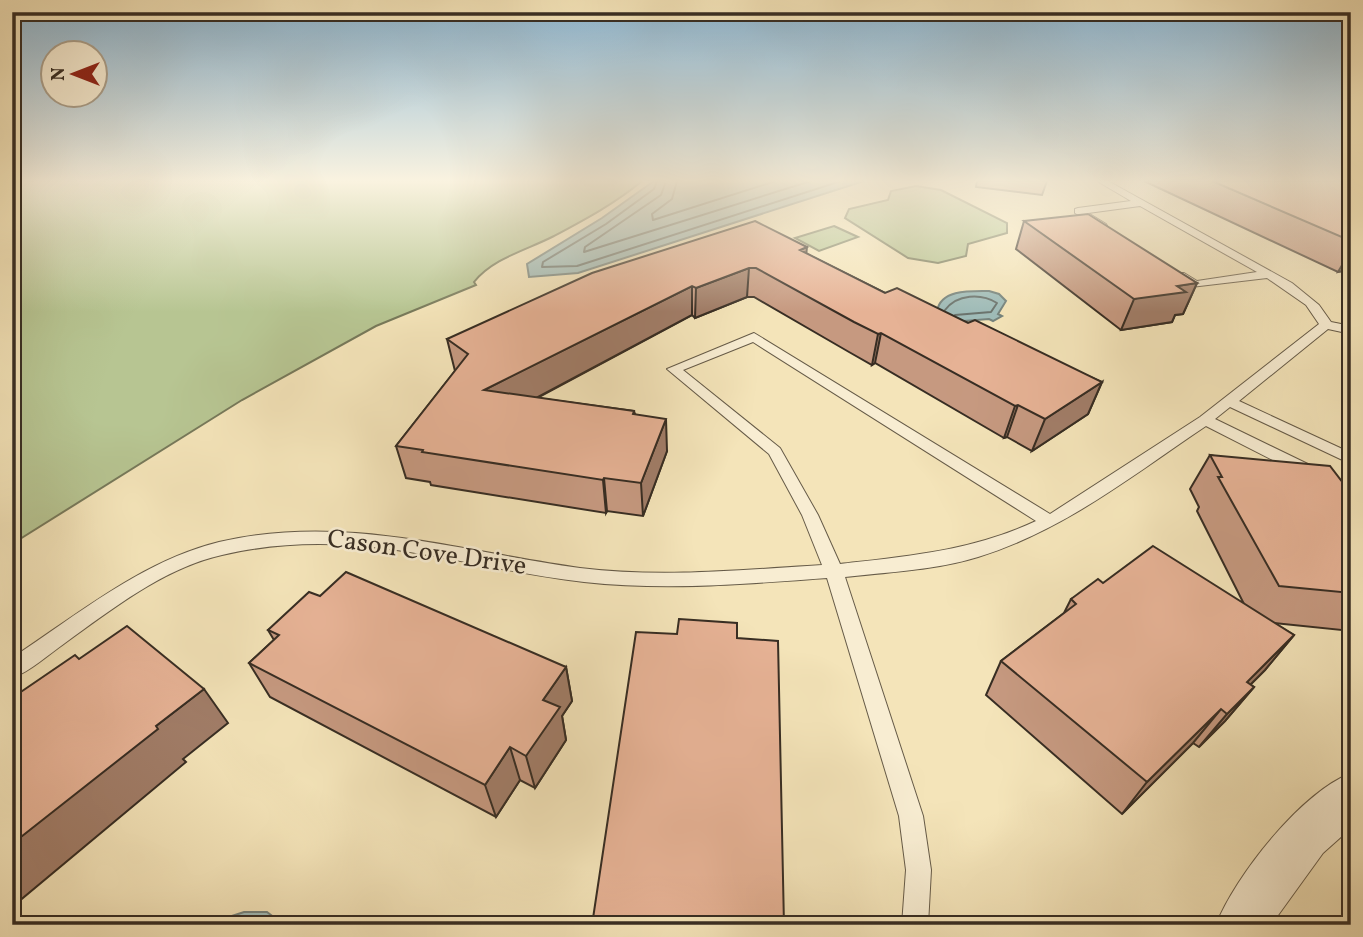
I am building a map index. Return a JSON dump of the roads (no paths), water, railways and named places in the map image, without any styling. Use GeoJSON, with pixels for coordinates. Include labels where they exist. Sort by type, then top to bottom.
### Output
{"type":"FeatureCollection","features":[{"type":"Feature","properties":{"kind":"street"},"geometry":{"type":"LineString","coordinates":[[1242,925],[1249,911],[1306,835],[1351,796]]}},
{"type":"Feature","properties":{"kind":"lane"},"geometry":{"type":"LineString","coordinates":[[1100,225],[1113,233]]}},
{"type":"Feature","properties":{"kind":"lane"},"geometry":{"type":"LineString","coordinates":[[1180,225],[1268,274],[1311,302],[1322,313],[1326,325],[1351,330]]}},
{"type":"Feature","properties":{"kind":"lane"},"geometry":{"type":"LineString","coordinates":[[1172,270],[1195,285],[1268,274]]}},
{"type":"Feature","properties":{"kind":"lane","name":"Cason Cove Drive"},"geometry":{"type":"LineString","coordinates":[[12,669],[135,587],[174,566],[216,549],[263,540],[306,535],[376,538],[632,580],[834,571],[919,562],[974,552],[1050,522],[1205,421],[1326,325]]}},
{"type":"Feature","properties":{"kind":"lane"},"geometry":{"type":"LineString","coordinates":[[915,925],[921,875],[918,848],[896,763],[834,571],[810,515],[775,451],[674,369],[754,337],[1050,522]]}},
{"type":"Feature","properties":{"kind":"lane"},"geometry":{"type":"LineString","coordinates":[[1230,402],[1351,459]]}},
{"type":"Feature","properties":{"kind":"lane"},"geometry":{"type":"LineString","coordinates":[[1205,421],[1329,481]]}},
{"type":"Feature","properties":{"kind":"water"},"geometry":{"type":"Polygon","coordinates":[[[591,225],[728,225],[578,273],[529,277],[527,264],[591,225]]]}},
{"type":"Feature","properties":{"kind":"water"},"geometry":{"type":"Polygon","coordinates":[[[989,291],[999,294],[1006,301],[998,314],[1002,316],[993,321],[951,322],[937,311],[944,299],[950,295],[989,291]]]}},
{"type":"Feature","properties":{"kind":"water"},"geometry":{"type":"Polygon","coordinates":[[[244,912],[267,912],[284,925],[220,925],[232,916],[244,912]]]}}]}
